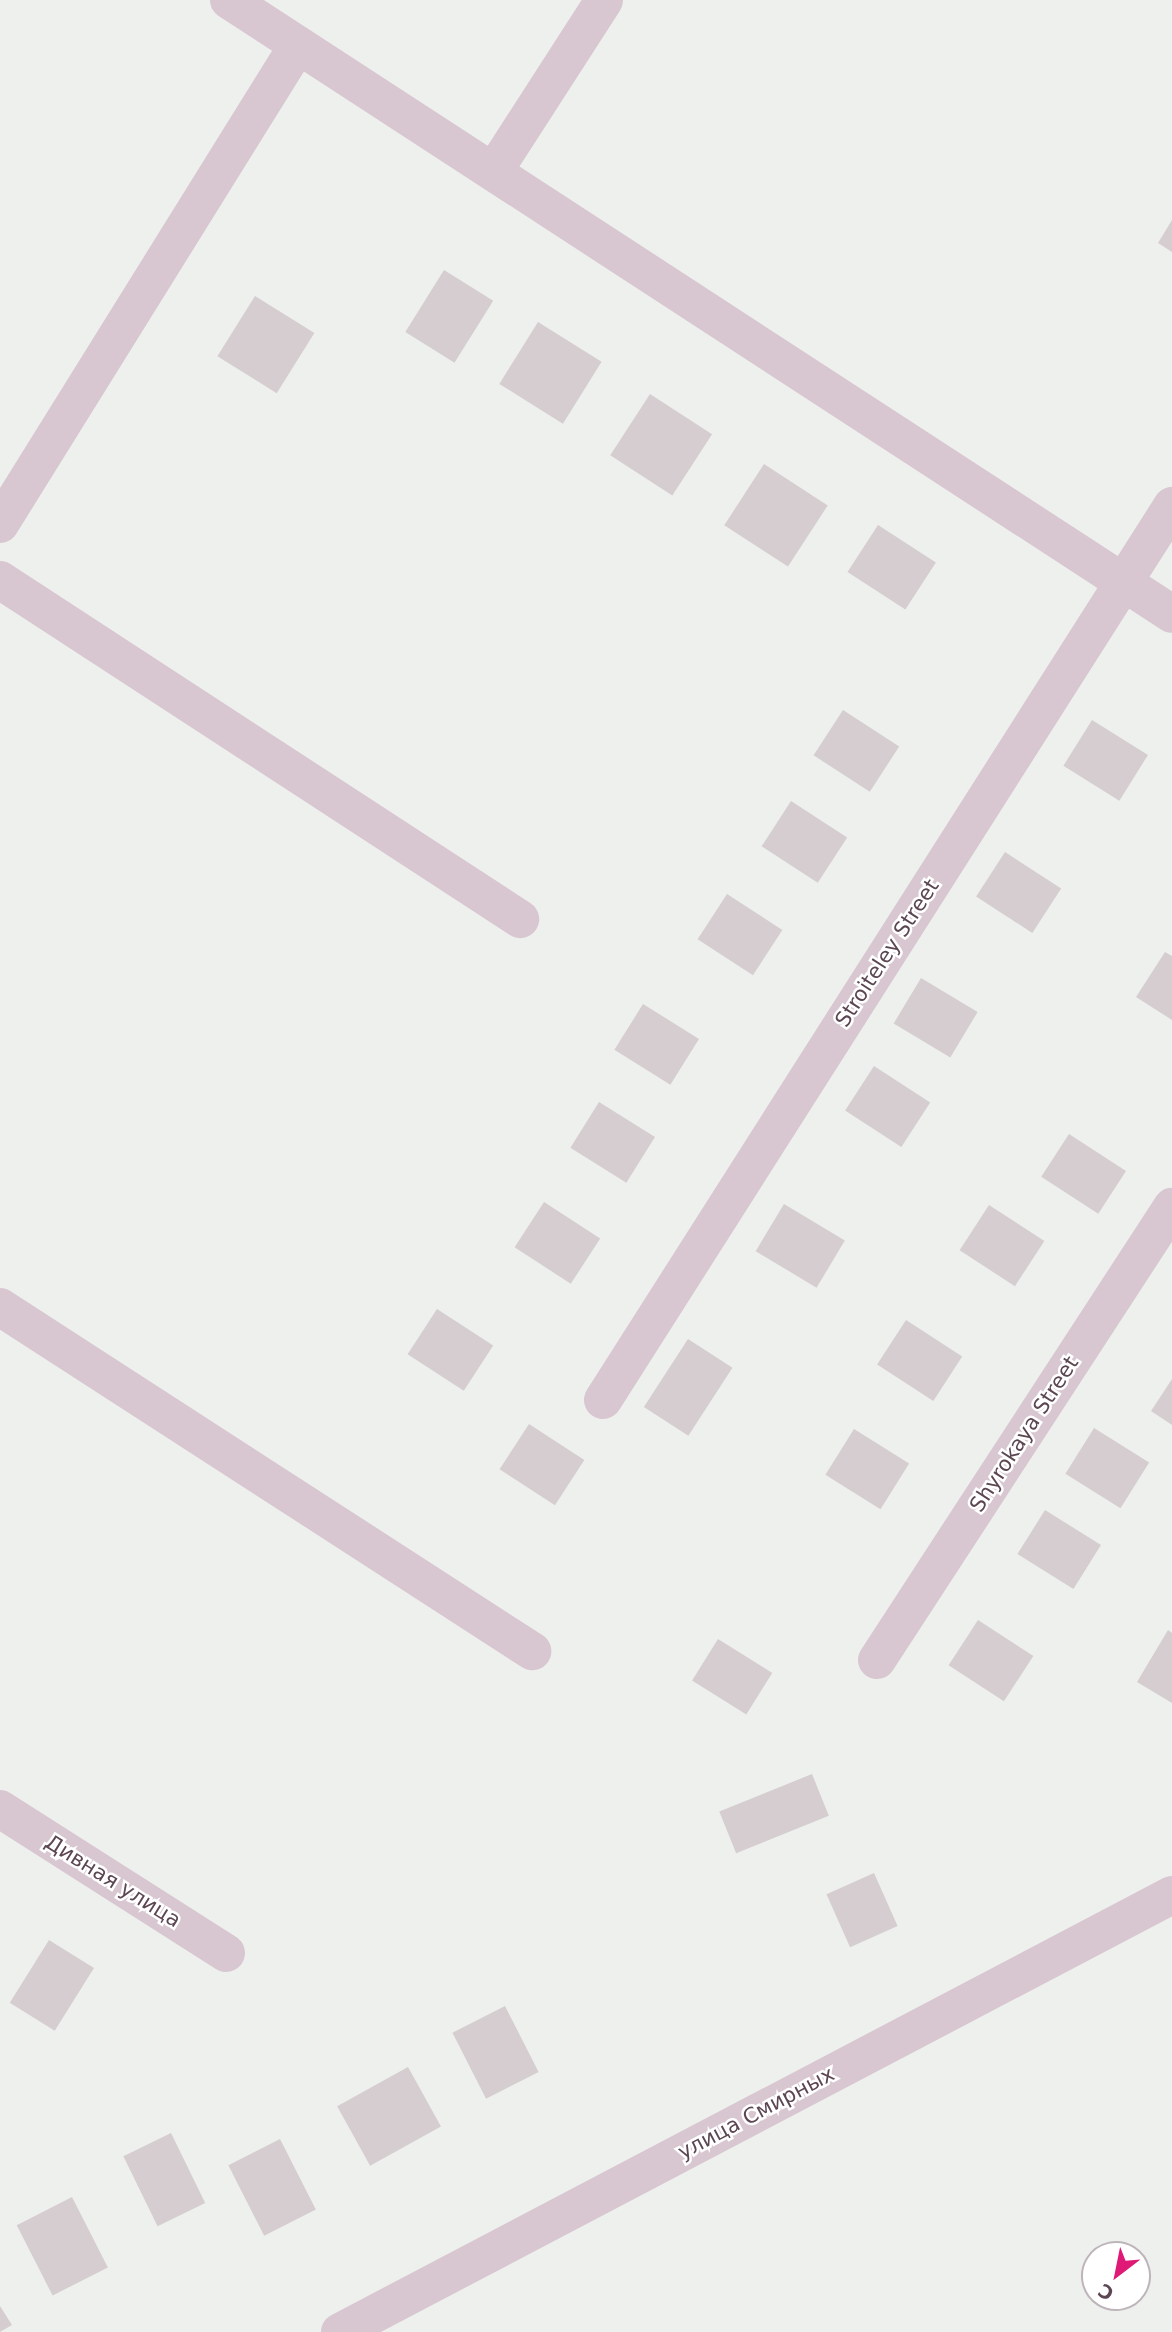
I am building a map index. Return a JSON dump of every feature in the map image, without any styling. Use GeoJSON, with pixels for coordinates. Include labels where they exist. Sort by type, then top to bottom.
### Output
{"type":"FeatureCollection","features":[{"type":"Feature","properties":{"kind":"street"},"geometry":{"type":"LineString","coordinates":[[229,0],[1172,614]]}},
{"type":"Feature","properties":{"kind":"street"},"geometry":{"type":"LineString","coordinates":[[494,171],[604,0]]}},
{"type":"Feature","properties":{"kind":"street"},"geometry":{"type":"LineString","coordinates":[[0,524],[298,46]]}},
{"type":"Feature","properties":{"kind":"street","name":"Stroiteley Street"},"geometry":{"type":"LineString","coordinates":[[603,1400],[1172,506]]}},
{"type":"Feature","properties":{"kind":"street"},"geometry":{"type":"LineString","coordinates":[[0,580],[520,919]]}},
{"type":"Feature","properties":{"kind":"street","name":"Shyrokaya Street"},"geometry":{"type":"LineString","coordinates":[[877,1660],[1172,1208]]}},
{"type":"Feature","properties":{"kind":"street"},"geometry":{"type":"LineString","coordinates":[[0,1307],[532,1651]]}},
{"type":"Feature","properties":{"kind":"street","name":"Дивная улица"},"geometry":{"type":"LineString","coordinates":[[0,1809],[226,1953]]}},
{"type":"Feature","properties":{"kind":"street","name":"улица Смирных"},"geometry":{"type":"LineString","coordinates":[[340,2332],[1172,1895]]}},
{"type":"Feature","properties":{"kind":"building"},"geometry":{"type":"Polygon","coordinates":[[[1172,220],[1172,252],[1158,243],[1172,220]]]}},
{"type":"Feature","properties":{"kind":"building"},"geometry":{"type":"Polygon","coordinates":[[[444,270],[493,301],[455,363],[405,332],[444,270]]]}},
{"type":"Feature","properties":{"kind":"building"},"geometry":{"type":"Polygon","coordinates":[[[255,296],[314,333],[277,393],[217,356],[255,296]]]}},
{"type":"Feature","properties":{"kind":"building"},"geometry":{"type":"Polygon","coordinates":[[[538,322],[602,362],[563,424],[499,384],[538,322]]]}},
{"type":"Feature","properties":{"kind":"building"},"geometry":{"type":"Polygon","coordinates":[[[650,394],[712,434],[672,496],[610,455],[650,394]]]}},
{"type":"Feature","properties":{"kind":"building"},"geometry":{"type":"Polygon","coordinates":[[[764,464],[828,505],[788,567],[724,525],[764,464]]]}},
{"type":"Feature","properties":{"kind":"building"},"geometry":{"type":"Polygon","coordinates":[[[878,525],[936,563],[905,610],[848,572],[878,525]]]}},
{"type":"Feature","properties":{"kind":"building"},"geometry":{"type":"Polygon","coordinates":[[[843,710],[899,746],[870,792],[814,755],[843,710]]]}},
{"type":"Feature","properties":{"kind":"building"},"geometry":{"type":"Polygon","coordinates":[[[1092,720],[1148,755],[1119,801],[1063,766],[1092,720]]]}},
{"type":"Feature","properties":{"kind":"building"},"geometry":{"type":"Polygon","coordinates":[[[791,801],[847,837],[818,883],[762,846],[791,801]]]}},
{"type":"Feature","properties":{"kind":"building"},"geometry":{"type":"Polygon","coordinates":[[[1005,852],[1061,888],[1032,933],[976,896],[1005,852]]]}},
{"type":"Feature","properties":{"kind":"building"},"geometry":{"type":"Polygon","coordinates":[[[727,894],[782,930],[753,975],[698,939],[727,894]]]}},
{"type":"Feature","properties":{"kind":"building"},"geometry":{"type":"Polygon","coordinates":[[[1165,952],[1172,956],[1172,1020],[1136,997],[1165,952]]]}},
{"type":"Feature","properties":{"kind":"building"},"geometry":{"type":"Polygon","coordinates":[[[921,978],[978,1012],[950,1057],[894,1023],[921,978]]]}},
{"type":"Feature","properties":{"kind":"building"},"geometry":{"type":"Polygon","coordinates":[[[643,1004],[699,1039],[670,1085],[614,1050],[643,1004]]]}},
{"type":"Feature","properties":{"kind":"building"},"geometry":{"type":"Polygon","coordinates":[[[874,1066],[930,1102],[901,1147],[845,1110],[874,1066]]]}},
{"type":"Feature","properties":{"kind":"building"},"geometry":{"type":"Polygon","coordinates":[[[599,1102],[655,1137],[626,1183],[570,1148],[599,1102]]]}},
{"type":"Feature","properties":{"kind":"building"},"geometry":{"type":"Polygon","coordinates":[[[1069,1134],[1126,1171],[1098,1214],[1041,1177],[1069,1134]]]}},
{"type":"Feature","properties":{"kind":"building"},"geometry":{"type":"Polygon","coordinates":[[[544,1202],[600,1238],[571,1284],[515,1247],[544,1202]]]}},
{"type":"Feature","properties":{"kind":"building"},"geometry":{"type":"Polygon","coordinates":[[[784,1204],[845,1241],[817,1288],[756,1251],[784,1204]]]}},
{"type":"Feature","properties":{"kind":"building"},"geometry":{"type":"Polygon","coordinates":[[[989,1205],[1044,1241],[1015,1286],[960,1250],[989,1205]]]}},
{"type":"Feature","properties":{"kind":"building"},"geometry":{"type":"Polygon","coordinates":[[[437,1309],[493,1345],[464,1391],[408,1354],[437,1309]]]}},
{"type":"Feature","properties":{"kind":"building"},"geometry":{"type":"Polygon","coordinates":[[[906,1320],[962,1356],[933,1401],[877,1364],[906,1320]]]}},
{"type":"Feature","properties":{"kind":"building"},"geometry":{"type":"Polygon","coordinates":[[[688,1339],[732,1368],[688,1436],[644,1407],[688,1339]]]}},
{"type":"Feature","properties":{"kind":"building"},"geometry":{"type":"Polygon","coordinates":[[[1172,1379],[1172,1425],[1151,1411],[1172,1379]]]}},
{"type":"Feature","properties":{"kind":"building"},"geometry":{"type":"Polygon","coordinates":[[[529,1424],[584,1460],[555,1505],[500,1469],[529,1424]]]}},
{"type":"Feature","properties":{"kind":"building"},"geometry":{"type":"Polygon","coordinates":[[[1094,1428],[1149,1462],[1121,1508],[1065,1474],[1094,1428]]]}},
{"type":"Feature","properties":{"kind":"building"},"geometry":{"type":"Polygon","coordinates":[[[854,1429],[909,1463],[881,1509],[825,1475],[854,1429]]]}},
{"type":"Feature","properties":{"kind":"building"},"geometry":{"type":"Polygon","coordinates":[[[1045,1510],[1101,1545],[1073,1589],[1017,1554],[1045,1510]]]}},
{"type":"Feature","properties":{"kind":"building"},"geometry":{"type":"Polygon","coordinates":[[[978,1620],[1033,1656],[1004,1701],[949,1665],[978,1620]]]}},
{"type":"Feature","properties":{"kind":"building"},"geometry":{"type":"Polygon","coordinates":[[[1168,1630],[1172,1633],[1172,1703],[1137,1682],[1168,1630]]]}},
{"type":"Feature","properties":{"kind":"building"},"geometry":{"type":"Polygon","coordinates":[[[718,1639],[772,1673],[746,1714],[692,1681],[718,1639]]]}},
{"type":"Feature","properties":{"kind":"building"},"geometry":{"type":"Polygon","coordinates":[[[812,1774],[829,1816],[736,1853],[719,1811],[812,1774]]]}},
{"type":"Feature","properties":{"kind":"building"},"geometry":{"type":"Polygon","coordinates":[[[874,1873],[898,1926],[850,1947],[826,1894],[874,1873]]]}},
{"type":"Feature","properties":{"kind":"building"},"geometry":{"type":"Polygon","coordinates":[[[49,1940],[94,1968],[55,2031],[10,2003],[49,1940]]]}},
{"type":"Feature","properties":{"kind":"building"},"geometry":{"type":"Polygon","coordinates":[[[505,2006],[539,2072],[486,2099],[452,2033],[505,2006]]]}},
{"type":"Feature","properties":{"kind":"building"},"geometry":{"type":"Polygon","coordinates":[[[408,2067],[441,2126],[370,2166],[337,2106],[408,2067]]]}},
{"type":"Feature","properties":{"kind":"building"},"geometry":{"type":"Polygon","coordinates":[[[171,2133],[205,2203],[158,2226],[123,2156],[171,2133]]]}},
{"type":"Feature","properties":{"kind":"building"},"geometry":{"type":"Polygon","coordinates":[[[280,2139],[316,2209],[264,2236],[228,2165],[280,2139]]]}},
{"type":"Feature","properties":{"kind":"building"},"geometry":{"type":"Polygon","coordinates":[[[72,2197],[108,2267],[53,2296],[17,2225],[72,2197]]]}},
{"type":"Feature","properties":{"kind":"building"},"geometry":{"type":"Polygon","coordinates":[[[0,2306],[12,2325],[0,2332],[0,2306]]]}}]}
